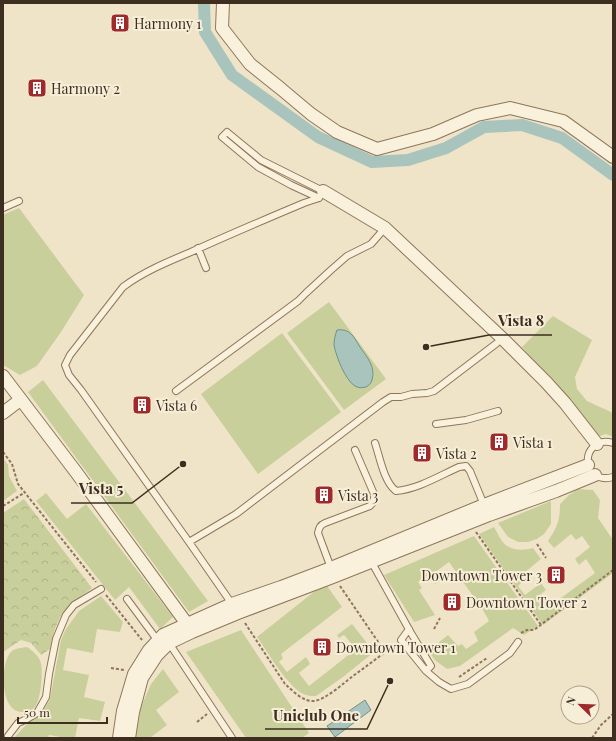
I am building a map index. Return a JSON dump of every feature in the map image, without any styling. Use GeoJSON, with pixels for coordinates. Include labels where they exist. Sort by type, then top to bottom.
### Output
{"type":"FeatureCollection","features":[{"type":"Feature","properties":{"kind":"street"},"geometry":{"type":"LineString","coordinates":[[223,3],[222,28],[250,64],[311,114],[337,132],[377,149],[433,134],[478,115],[510,108],[563,120],[613,157]]}},
{"type":"Feature","properties":{"kind":"street"},"geometry":{"type":"LineString","coordinates":[[321,194],[382,231],[546,382],[565,403],[595,445]]}},
{"type":"Feature","properties":{"kind":"street"},"geometry":{"type":"LineString","coordinates":[[3,376],[76,472],[187,624]]}},
{"type":"Feature","properties":{"kind":"street"},"geometry":{"type":"LineString","coordinates":[[3,413],[20,400]]}},
{"type":"Feature","properties":{"kind":"street"},"geometry":{"type":"LineString","coordinates":[[119,738],[123,711],[134,674],[149,650],[163,642],[192,632],[235,608],[281,587],[332,572],[488,508],[592,470]]}},
{"type":"Feature","properties":{"kind":"street"},"geometry":{"type":"LineString","coordinates":[[370,557],[470,523],[488,508]]}},
{"type":"Feature","properties":{"kind":"street"},"geometry":{"type":"LineString","coordinates":[[129,738],[133,712],[142,678],[157,655],[163,642],[163,635],[187,624],[235,608]]}},
{"type":"Feature","properties":{"kind":"lane"},"geometry":{"type":"LineString","coordinates":[[224,135],[261,160],[321,194]]}},
{"type":"Feature","properties":{"kind":"lane"},"geometry":{"type":"LineString","coordinates":[[235,608],[69,375],[65,366],[70,355],[123,287],[134,279],[198,248],[304,203],[321,194]]}},
{"type":"Feature","properties":{"kind":"lane"},"geometry":{"type":"LineString","coordinates":[[3,208],[19,201]]}},
{"type":"Feature","properties":{"kind":"lane"},"geometry":{"type":"LineString","coordinates":[[176,391],[298,301],[348,256],[371,244],[382,231]]}},
{"type":"Feature","properties":{"kind":"lane"},"geometry":{"type":"LineString","coordinates":[[198,248],[206,268]]}},
{"type":"Feature","properties":{"kind":"lane"},"geometry":{"type":"LineString","coordinates":[[189,542],[236,514],[383,402],[391,397],[401,397],[412,394],[427,394],[434,391],[500,341]]}},
{"type":"Feature","properties":{"kind":"lane"},"geometry":{"type":"LineString","coordinates":[[436,424],[466,420],[498,411]]}},
{"type":"Feature","properties":{"kind":"lane"},"geometry":{"type":"LineString","coordinates":[[613,443],[603,442],[595,445],[589,453],[588,459],[592,470],[600,478],[613,478]]}},
{"type":"Feature","properties":{"kind":"lane"},"geometry":{"type":"LineString","coordinates":[[375,443],[386,475],[392,488],[396,491],[415,487],[459,467],[466,466],[470,471],[488,508]]}},
{"type":"Feature","properties":{"kind":"lane"},"geometry":{"type":"LineString","coordinates":[[332,572],[318,533],[319,528],[325,522],[370,506],[375,499],[355,450]]}},
{"type":"Feature","properties":{"kind":"lane"},"geometry":{"type":"LineString","coordinates":[[370,557],[431,666],[426,671]]}},
{"type":"Feature","properties":{"kind":"lane"},"geometry":{"type":"LineString","coordinates":[[8,736],[18,723],[37,713],[46,697],[56,639],[66,616],[74,605],[101,589]]}},
{"type":"Feature","properties":{"kind":"lane"},"geometry":{"type":"LineString","coordinates":[[127,599],[163,642],[232,738]]}},
{"type":"Feature","properties":{"kind":"lane"},"geometry":{"type":"LineString","coordinates":[[409,629],[401,640],[426,671],[439,682],[451,689],[468,684],[510,653],[518,638]]}},
{"type":"Feature","properties":{"kind":"path"},"geometry":{"type":"LineString","coordinates":[[3,452],[12,464],[18,484],[24,493],[149,650]]}},
{"type":"Feature","properties":{"kind":"path"},"geometry":{"type":"LineString","coordinates":[[3,506],[24,493]]}},
{"type":"Feature","properties":{"kind":"path"},"geometry":{"type":"LineString","coordinates":[[470,523],[541,625]]}},
{"type":"Feature","properties":{"kind":"path"},"geometry":{"type":"LineString","coordinates":[[537,544],[546,558]]}},
{"type":"Feature","properties":{"kind":"path"},"geometry":{"type":"LineString","coordinates":[[518,638],[527,630],[534,630],[541,625],[613,570]]}},
{"type":"Feature","properties":{"kind":"path"},"geometry":{"type":"LineString","coordinates":[[332,572],[385,652]]}},
{"type":"Feature","properties":{"kind":"path"},"geometry":{"type":"LineString","coordinates":[[235,608],[286,684],[294,692],[305,699],[314,701],[323,698],[401,640]]}},
{"type":"Feature","properties":{"kind":"path"},"geometry":{"type":"LineString","coordinates":[[434,629],[440,618]]}},
{"type":"Feature","properties":{"kind":"path"},"geometry":{"type":"LineString","coordinates":[[459,677],[490,656]]}},
{"type":"Feature","properties":{"kind":"path"},"geometry":{"type":"LineString","coordinates":[[111,668],[124,670]]}},
{"type":"Feature","properties":{"kind":"path"},"geometry":{"type":"LineString","coordinates":[[592,738],[601,725],[613,714]]}},
{"type":"Feature","properties":{"kind":"path"},"geometry":{"type":"LineString","coordinates":[[197,722],[204,717]]}},
{"type":"Feature","properties":{"kind":"green space"},"geometry":{"type":"Polygon","coordinates":[[[19,208],[84,295],[61,332],[37,366],[20,375],[3,365],[3,215],[19,208]]]}},
{"type":"Feature","properties":{"kind":"green space"},"geometry":{"type":"Polygon","coordinates":[[[329,302],[386,379],[344,410],[287,333],[329,302]]]}},
{"type":"Feature","properties":{"kind":"green space"},"geometry":{"type":"Polygon","coordinates":[[[553,316],[592,340],[575,377],[577,389],[587,401],[613,413],[613,437],[606,434],[597,437],[522,347],[553,316]]]}},
{"type":"Feature","properties":{"kind":"green space"},"geometry":{"type":"Polygon","coordinates":[[[282,333],[341,412],[258,474],[201,394],[282,333]]]}},
{"type":"Feature","properties":{"kind":"green space"},"geometry":{"type":"Polygon","coordinates":[[[43,380],[208,601],[189,612],[28,392],[43,380]]]}},
{"type":"Feature","properties":{"kind":"green space"},"geometry":{"type":"Polygon","coordinates":[[[3,458],[8,465],[9,476],[17,491],[3,501],[3,458]]]}},
{"type":"Feature","properties":{"kind":"green space"},"geometry":{"type":"Polygon","coordinates":[[[578,489],[593,490],[600,500],[598,518],[613,540],[613,573],[543,625],[479,534],[494,527],[502,541],[508,547],[521,550],[533,548],[541,559],[518,578],[521,583],[518,586],[525,595],[541,583],[546,590],[537,597],[546,609],[595,573],[586,559],[579,565],[575,559],[590,547],[582,536],[576,540],[571,534],[554,548],[548,541],[557,524],[560,504],[578,489]]]}},
{"type":"Feature","properties":{"kind":"green space"},"geometry":{"type":"Polygon","coordinates":[[[46,493],[67,519],[86,504],[173,617],[160,629],[129,587],[115,600],[36,501],[46,493]]]}},
{"type":"Feature","properties":{"kind":"green space"},"geometry":{"type":"Polygon","coordinates":[[[24,499],[92,588],[72,603],[63,613],[55,630],[50,649],[41,655],[31,643],[21,640],[3,652],[3,513],[24,499]]]}},
{"type":"Feature","properties":{"kind":"green space"},"geometry":{"type":"Polygon","coordinates":[[[551,501],[551,524],[544,534],[537,539],[528,542],[518,542],[508,537],[498,523],[551,501]]]}},
{"type":"Feature","properties":{"kind":"green space"},"geometry":{"type":"Polygon","coordinates":[[[474,536],[538,626],[524,635],[513,628],[460,666],[447,669],[436,661],[428,651],[448,635],[458,646],[462,644],[466,649],[478,641],[474,632],[489,621],[483,610],[449,562],[434,573],[440,581],[435,584],[429,575],[418,582],[422,588],[419,590],[435,615],[414,622],[384,575],[474,536]]]}},
{"type":"Feature","properties":{"kind":"green space"},"geometry":{"type":"Polygon","coordinates":[[[325,583],[342,607],[281,654],[283,658],[279,662],[287,672],[306,657],[310,664],[299,673],[309,686],[356,649],[344,635],[339,638],[337,635],[352,624],[374,652],[316,696],[308,696],[299,692],[286,678],[257,637],[325,583]]]}},
{"type":"Feature","properties":{"kind":"green space"},"geometry":{"type":"Polygon","coordinates":[[[101,596],[123,622],[120,632],[97,629],[93,653],[67,648],[63,670],[89,675],[84,697],[105,702],[100,721],[79,718],[75,738],[49,735],[48,738],[14,738],[28,723],[41,715],[50,699],[61,640],[66,629],[79,611],[101,596]]]}},
{"type":"Feature","properties":{"kind":"green space"},"geometry":{"type":"Polygon","coordinates":[[[241,630],[309,733],[302,738],[246,738],[186,652],[241,630]]]}},
{"type":"Feature","properties":{"kind":"green space"},"geometry":{"type":"Polygon","coordinates":[[[27,647],[36,654],[40,660],[42,680],[40,693],[34,708],[27,712],[23,712],[15,710],[10,705],[4,688],[4,678],[7,659],[10,653],[16,649],[27,647]]]}},
{"type":"Feature","properties":{"kind":"green space"},"geometry":{"type":"Polygon","coordinates":[[[163,669],[179,692],[156,710],[167,725],[151,737],[152,738],[135,738],[141,707],[151,684],[163,669]]]}},
{"type":"Feature","properties":{"kind":"water"},"geometry":{"type":"Polygon","coordinates":[[[337,330],[345,330],[351,334],[370,362],[373,375],[371,383],[366,387],[360,388],[355,386],[344,373],[334,345],[337,330]]]}},
{"type":"Feature","properties":{"kind":"water"},"geometry":{"type":"Polygon","coordinates":[[[365,700],[371,710],[335,737],[327,726],[365,700]]]}},
{"type":"Feature","properties":{"kind":"waterway"},"geometry":{"type":"LineString","coordinates":[[204,3],[205,32],[232,75],[318,137],[372,162],[408,160],[446,148],[484,127],[522,125],[562,138],[613,175]]}},
{"type":"Feature","properties":{"kind":"place","name":"Harmony 1"},"geometry":{"type":"Point","coordinates":[120,23]}},
{"type":"Feature","properties":{"kind":"place","name":"Harmony 2"},"geometry":{"type":"Point","coordinates":[37,88]}},
{"type":"Feature","properties":{"kind":"place","name":"Vista 8"},"geometry":{"type":"Point","coordinates":[426,347]}},
{"type":"Feature","properties":{"kind":"place","name":"Vista 6"},"geometry":{"type":"Point","coordinates":[142,405]}},
{"type":"Feature","properties":{"kind":"place","name":"Vista 1"},"geometry":{"type":"Point","coordinates":[499,442]}},
{"type":"Feature","properties":{"kind":"place","name":"Vista 2"},"geometry":{"type":"Point","coordinates":[422,453]}},
{"type":"Feature","properties":{"kind":"place","name":"Vista 5"},"geometry":{"type":"Point","coordinates":[183,464]}},
{"type":"Feature","properties":{"kind":"place","name":"Vista 3"},"geometry":{"type":"Point","coordinates":[324,495]}},
{"type":"Feature","properties":{"kind":"place","name":"Downtown Tower 3"},"geometry":{"type":"Point","coordinates":[556,575]}},
{"type":"Feature","properties":{"kind":"place","name":"Downtown Tower 2"},"geometry":{"type":"Point","coordinates":[452,602]}},
{"type":"Feature","properties":{"kind":"place","name":"Downtown Tower 1"},"geometry":{"type":"Point","coordinates":[322,647]}},
{"type":"Feature","properties":{"kind":"place","name":"Uniclub One"},"geometry":{"type":"Point","coordinates":[390,681]}}]}
